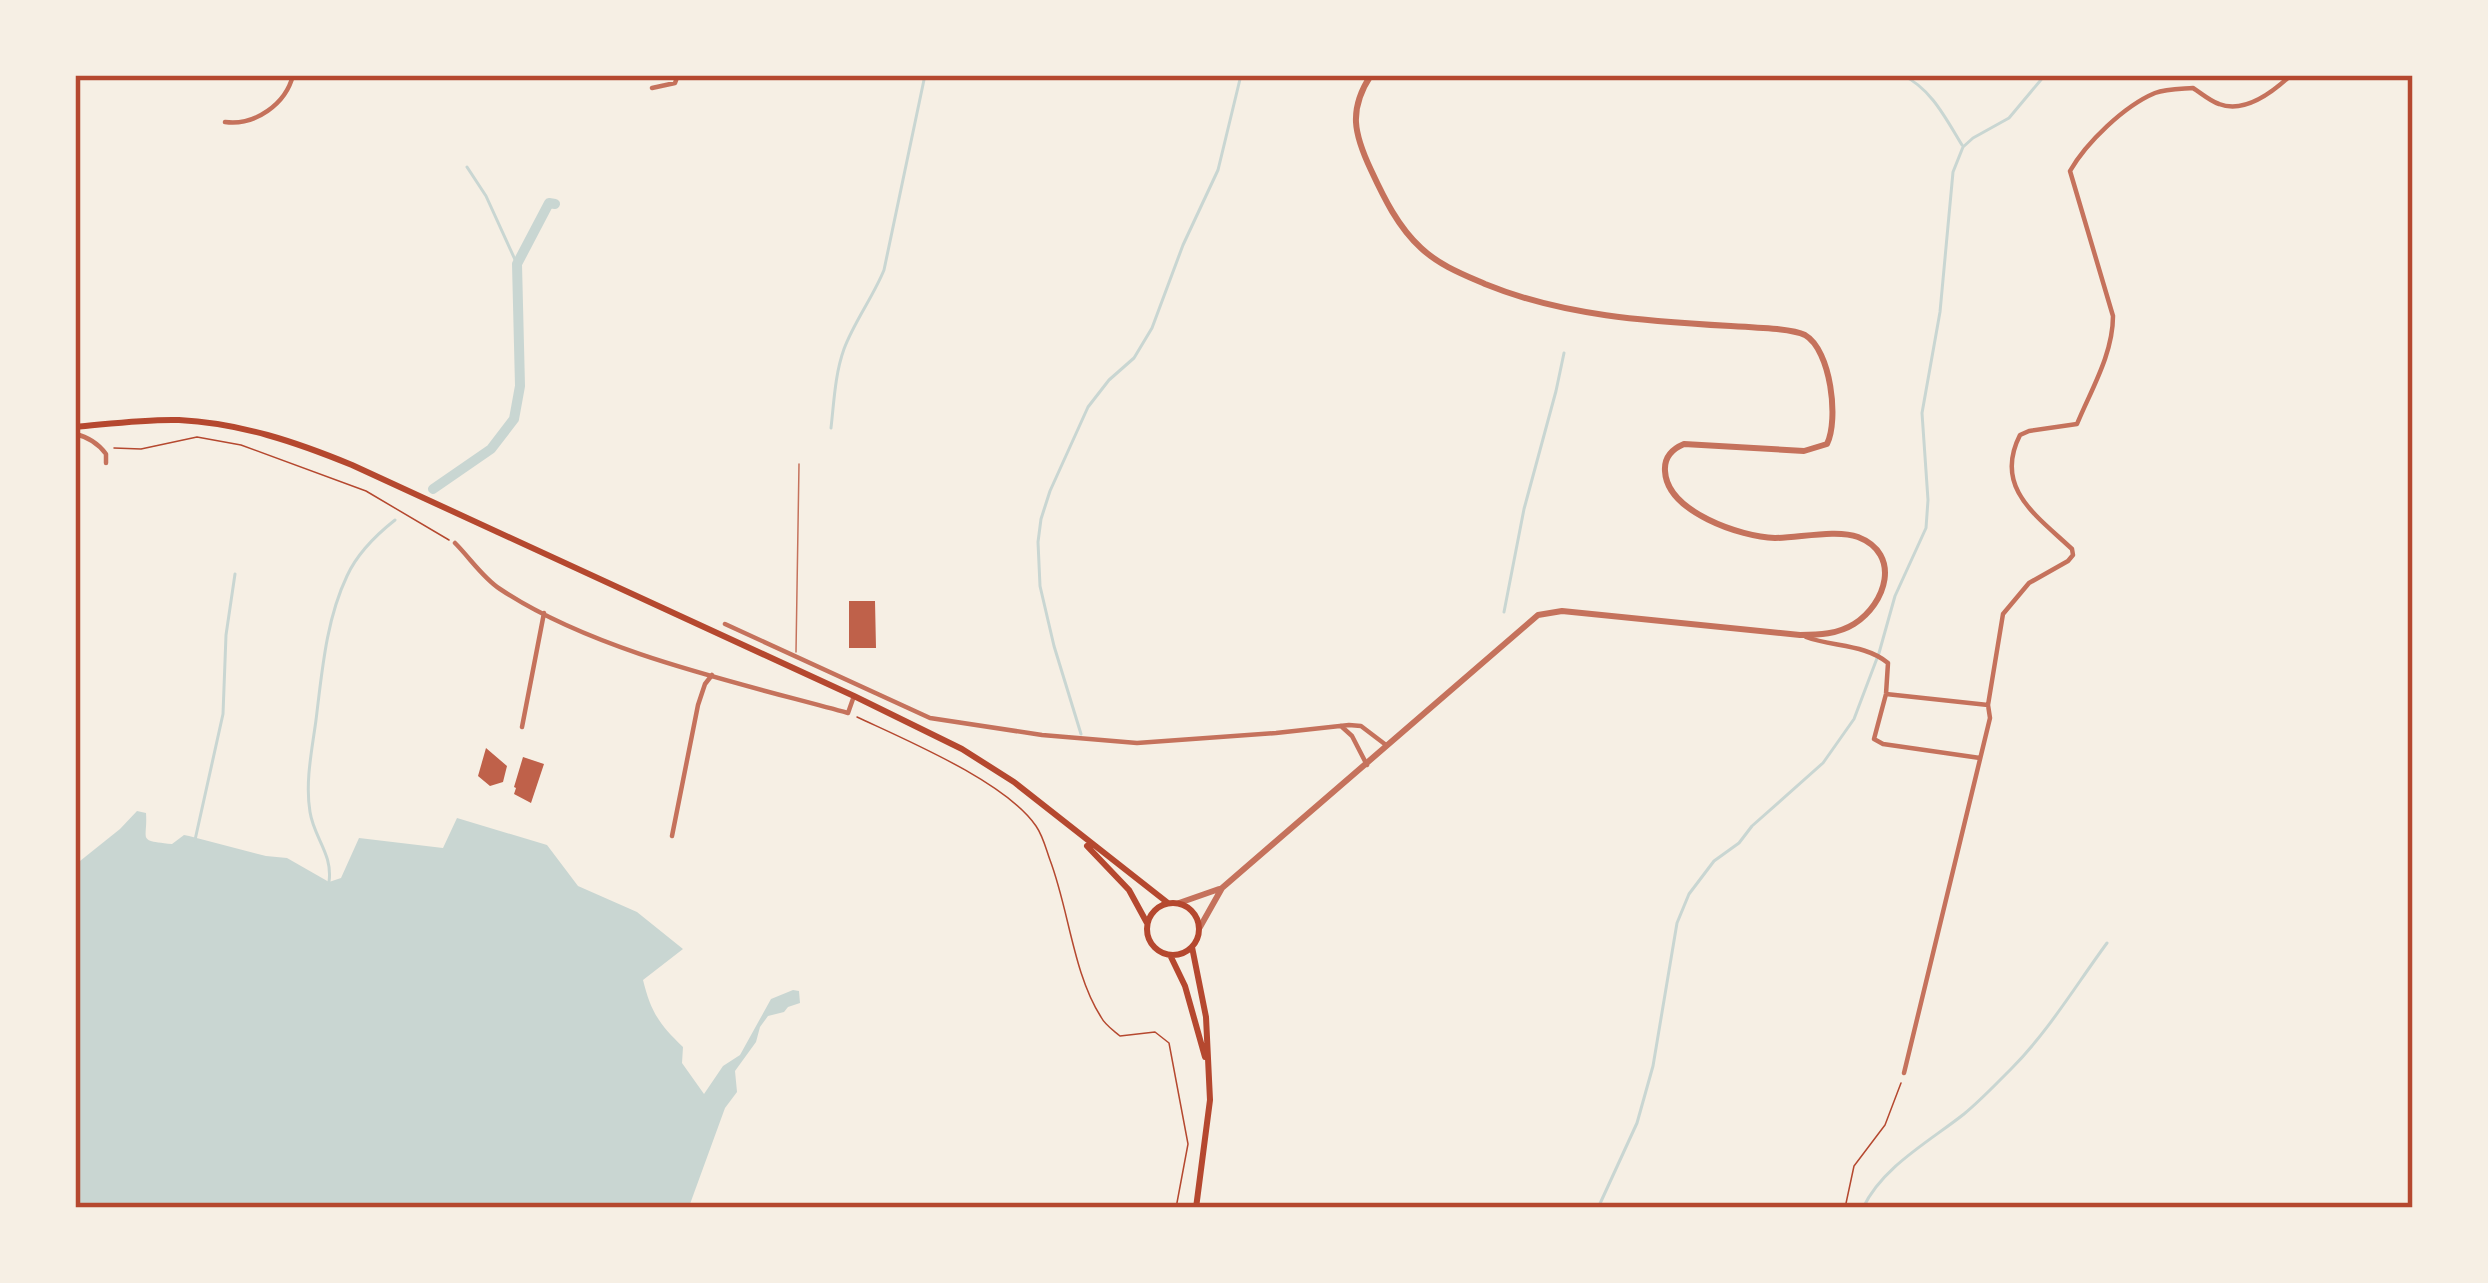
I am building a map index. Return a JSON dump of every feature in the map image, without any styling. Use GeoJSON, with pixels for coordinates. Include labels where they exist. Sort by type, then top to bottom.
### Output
{"type":"FeatureCollection","features":[{"type":"Feature","properties":{"kind":"main road"},"geometry":{"type":"LineString","coordinates":[[75,430],[179,420],[288,439],[352,465],[962,749],[1013,782],[1168,903]]}},
{"type":"Feature","properties":{"kind":"main road"},"geometry":{"type":"LineString","coordinates":[[1068,826],[1129,890],[1156,949],[1182,954],[1198,938],[1200,927],[1193,912],[1179,903],[1154,910],[1147,923]]}},
{"type":"Feature","properties":{"kind":"main road"},"geometry":{"type":"LineString","coordinates":[[1192,947],[1206,1018],[1210,1100],[1196,1208]]}},
{"type":"Feature","properties":{"kind":"main road"},"geometry":{"type":"LineString","coordinates":[[1170,955],[1185,986],[1209,1072]]}},
{"type":"Feature","properties":{"kind":"street"},"geometry":{"type":"LineString","coordinates":[[225,122],[245,123],[270,108],[290,87],[293,75]]}},
{"type":"Feature","properties":{"kind":"street"},"geometry":{"type":"LineString","coordinates":[[652,88],[675,83],[678,75]]}},
{"type":"Feature","properties":{"kind":"street"},"geometry":{"type":"LineString","coordinates":[[1200,927],[1222,888],[1528,623],[1550,612],[1801,635],[1835,632],[1869,611],[1885,583],[1876,552],[1861,538],[1771,538],[1729,528],[1676,498],[1667,482],[1668,455],[1684,444],[1804,451],[1826,444],[1832,428],[1824,359],[1812,341],[1790,331],[1597,315],[1518,298],[1448,268],[1420,248],[1399,223],[1362,152],[1355,127],[1356,102],[1371,75]]}},
{"type":"Feature","properties":{"kind":"street"},"geometry":{"type":"LineString","coordinates":[[1904,1073],[1990,718],[2003,614],[2029,583],[2073,555],[2021,501],[2012,458],[2020,434],[2077,424],[2113,331],[2113,316],[2070,172],[2081,151],[2123,112],[2157,92],[2193,88],[2222,106],[2252,103],[2291,75]]}},
{"type":"Feature","properties":{"kind":"street"},"geometry":{"type":"LineString","coordinates":[[75,430],[99,446],[106,463]]}},
{"type":"Feature","properties":{"kind":"street"},"geometry":{"type":"LineString","coordinates":[[454,544],[496,588],[602,640],[848,713],[854,696]]}},
{"type":"Feature","properties":{"kind":"street"},"geometry":{"type":"LineString","coordinates":[[522,727],[544,613]]}},
{"type":"Feature","properties":{"kind":"street"},"geometry":{"type":"LineString","coordinates":[[725,624],[930,718],[1138,743],[1361,726],[1388,746]]}},
{"type":"Feature","properties":{"kind":"street"},"geometry":{"type":"LineString","coordinates":[[1801,635],[1830,646],[1871,652],[1888,663],[1886,694],[1874,739],[1980,758]]}},
{"type":"Feature","properties":{"kind":"street"},"geometry":{"type":"LineString","coordinates":[[671,836],[698,705],[712,675]]}},
{"type":"Feature","properties":{"kind":"street"},"geometry":{"type":"LineString","coordinates":[[1886,694],[1988,705]]}},
{"type":"Feature","properties":{"kind":"street"},"geometry":{"type":"LineString","coordinates":[[1341,726],[1352,736],[1367,765]]}},
{"type":"Feature","properties":{"kind":"street"},"geometry":{"type":"LineString","coordinates":[[1179,903],[1222,888]]}},
{"type":"Feature","properties":{"kind":"lane"},"geometry":{"type":"LineString","coordinates":[[796,658],[799,464]]}},
{"type":"Feature","properties":{"kind":"path"},"geometry":{"type":"LineString","coordinates":[[99,446],[141,449],[197,437],[242,445],[366,491],[454,544]]}},
{"type":"Feature","properties":{"kind":"path"},"geometry":{"type":"LineString","coordinates":[[848,713],[933,752],[996,790],[1038,829],[1062,893],[1084,983],[1102,1021],[1120,1036],[1154,1032],[1169,1043],[1188,1144],[1176,1208]]}},
{"type":"Feature","properties":{"kind":"path"},"geometry":{"type":"LineString","coordinates":[[1845,1208],[1854,1166],[1886,1125],[1904,1073]]}},
{"type":"Feature","properties":{"kind":"shaded area"},"geometry":{"type":"Polygon","coordinates":[[[137,811],[146,813],[148,840],[172,844],[184,835],[287,858],[329,882],[341,878],[359,838],[443,848],[457,818],[547,845],[578,886],[637,912],[683,949],[643,980],[653,1009],[683,1047],[682,1063],[704,1094],[723,1066],[740,1055],[771,999],[793,990],[799,991],[800,1003],[768,1016],[735,1071],[737,1092],[725,1108],[690,1204],[693,1208],[75,1208],[75,865],[137,811]]]}},
{"type":"Feature","properties":{"kind":"building"},"geometry":{"type":"Polygon","coordinates":[[[849,601],[875,601],[876,648],[849,648],[849,601]]]}},
{"type":"Feature","properties":{"kind":"building"},"geometry":{"type":"Polygon","coordinates":[[[486,748],[507,766],[503,782],[490,786],[478,776],[486,748]]]}},
{"type":"Feature","properties":{"kind":"building"},"geometry":{"type":"Polygon","coordinates":[[[523,757],[544,764],[531,803],[514,794],[523,757]]]}},
{"type":"Feature","properties":{"kind":"waterway"},"geometry":{"type":"LineString","coordinates":[[831,428],[844,349],[884,270],[925,75]]}},
{"type":"Feature","properties":{"kind":"waterway"},"geometry":{"type":"LineString","coordinates":[[1081,734],[1040,586],[1041,519],[1088,407],[1134,358],[1152,328],[1218,170],[1241,75]]}},
{"type":"Feature","properties":{"kind":"waterway"},"geometry":{"type":"LineString","coordinates":[[1902,75],[1930,96],[1962,145]]}},
{"type":"Feature","properties":{"kind":"waterway"},"geometry":{"type":"LineString","coordinates":[[1598,1208],[1637,1123],[1653,1066],[1677,923],[1689,894],[1714,861],[1823,763],[1854,719],[1895,596],[1926,528],[1922,413],[1940,312],[1953,172],[1963,147],[2009,118],[2045,75]]}},
{"type":"Feature","properties":{"kind":"waterway"},"geometry":{"type":"LineString","coordinates":[[467,167],[486,196],[517,264]]}},
{"type":"Feature","properties":{"kind":"waterway"},"geometry":{"type":"LineString","coordinates":[[433,489],[491,449],[514,419],[520,386],[517,264],[549,203],[555,204]]}},
{"type":"Feature","properties":{"kind":"waterway"},"geometry":{"type":"LineString","coordinates":[[1504,612],[1524,509],[1564,353]]}},
{"type":"Feature","properties":{"kind":"waterway"},"geometry":{"type":"LineString","coordinates":[[329,882],[308,789],[326,646],[351,568],[395,520]]}},
{"type":"Feature","properties":{"kind":"waterway"},"geometry":{"type":"LineString","coordinates":[[195,840],[223,714],[226,635],[235,574]]}},
{"type":"Feature","properties":{"kind":"waterway"},"geometry":{"type":"LineString","coordinates":[[1863,1208],[1894,1167],[1970,1109],[2024,1055],[2107,943]]}}]}
